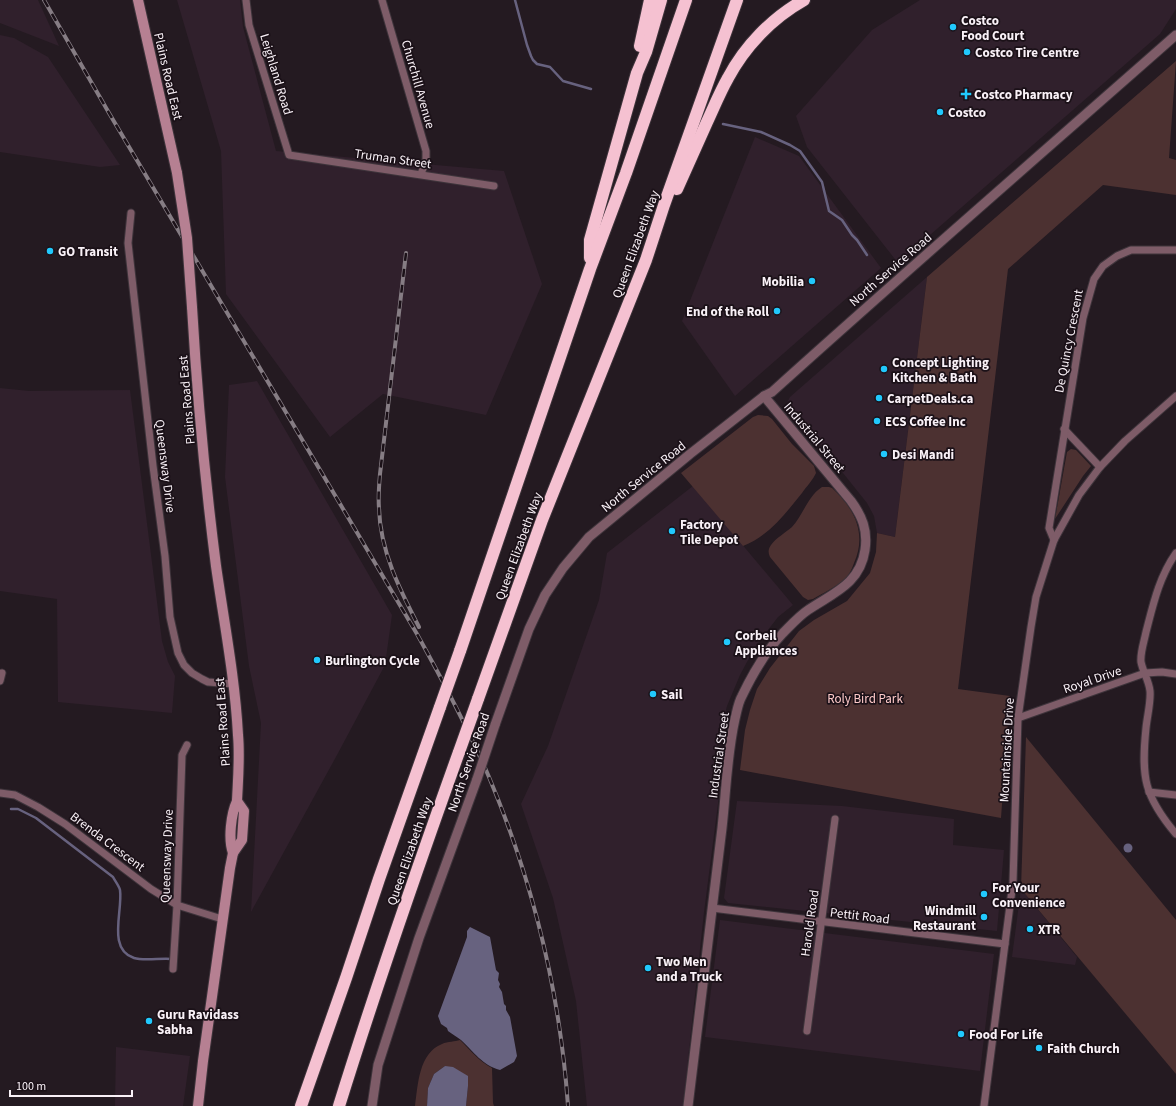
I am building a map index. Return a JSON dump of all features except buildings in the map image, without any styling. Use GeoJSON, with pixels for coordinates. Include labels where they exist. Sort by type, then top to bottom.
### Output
{"type":"FeatureCollection","features":[{"type":"Feature","properties":{"kind":"highway"},"geometry":{"type":"LineString","coordinates":[[637,72],[639,51],[650,0]]}},
{"type":"Feature","properties":{"kind":"highway"},"geometry":{"type":"LineString","coordinates":[[590,269],[590,240],[637,72],[646,52],[661,0]]}},
{"type":"Feature","properties":{"kind":"highway","name":"Queen Elizabeth Way"},"geometry":{"type":"LineString","coordinates":[[301,1106],[346,978],[378,879],[460,651],[590,269],[626,173],[686,0]]}},
{"type":"Feature","properties":{"kind":"highway","name":"Queen Elizabeth Way"},"geometry":{"type":"LineString","coordinates":[[339,1106],[368,1012],[407,898],[542,520],[646,260],[737,0]]}},
{"type":"Feature","properties":{"kind":"highway"},"geometry":{"type":"LineString","coordinates":[[646,260],[728,77],[749,46],[760,34],[790,8],[804,0]]}},
{"type":"Feature","properties":{"kind":"main road","name":"Plains Road East"},"geometry":{"type":"LineString","coordinates":[[138,0],[177,173],[188,238],[196,372],[216,566],[233,684],[238,736],[237,801],[233,810],[230,845],[233,853],[222,919]]}},
{"type":"Feature","properties":{"kind":"main road"},"geometry":{"type":"LineString","coordinates":[[198,1106],[222,919]]}},
{"type":"Feature","properties":{"kind":"street","name":"Leighland Road"},"geometry":{"type":"LineString","coordinates":[[246,0],[249,25],[289,155]]}},
{"type":"Feature","properties":{"kind":"street","name":"Churchill Avenue"},"geometry":{"type":"LineString","coordinates":[[382,0],[426,151],[426,160],[421,174]]}},
{"type":"Feature","properties":{"kind":"street","name":"North Service Road"},"geometry":{"type":"LineString","coordinates":[[372,1106],[378,1065],[420,938],[529,628],[545,595],[563,568],[589,537],[690,454],[764,396],[772,392],[877,297],[968,219],[1176,35]]}},
{"type":"Feature","properties":{"kind":"street","name":"Truman Street"},"geometry":{"type":"LineString","coordinates":[[289,155],[494,186]]}},
{"type":"Feature","properties":{"kind":"street","name":"Queensway Drive"},"geometry":{"type":"LineString","coordinates":[[131,213],[128,243],[140,364],[165,556],[170,617],[173,632],[178,653],[184,665],[192,673],[208,682],[233,684]]}},
{"type":"Feature","properties":{"kind":"street","name":"De Quincy Crescent"},"geometry":{"type":"LineString","coordinates":[[1054,540],[1049,528],[1064,429],[1082,318],[1094,279],[1103,266],[1117,256],[1131,250],[1176,250]]}},
{"type":"Feature","properties":{"kind":"street","name":"Industrial Street"},"geometry":{"type":"LineString","coordinates":[[688,1106],[729,750],[740,700],[752,674],[784,632],[807,611],[843,588],[853,578],[864,557],[867,540],[864,522],[859,512],[764,396]]}},
{"type":"Feature","properties":{"kind":"street","name":"Mountainside Drive"},"geometry":{"type":"LineString","coordinates":[[984,1106],[1013,882],[1018,718],[1036,597],[1054,540],[1078,495],[1100,467],[1125,441],[1176,396]]}},
{"type":"Feature","properties":{"kind":"street"},"geometry":{"type":"LineString","coordinates":[[1064,429],[1100,467]]}},
{"type":"Feature","properties":{"kind":"street"},"geometry":{"type":"LineString","coordinates":[[1176,554],[1168,564],[1155,595],[1142,650],[1141,662],[1150,692],[1145,738],[1144,769],[1148,792],[1162,818],[1176,834]]}},
{"type":"Feature","properties":{"kind":"street","name":"Royal Drive"},"geometry":{"type":"LineString","coordinates":[[1018,718],[1145,673],[1162,672],[1176,674]]}},
{"type":"Feature","properties":{"kind":"street"},"geometry":{"type":"LineString","coordinates":[[0,681],[2,673]]}},
{"type":"Feature","properties":{"kind":"street","name":"Queensway Drive"},"geometry":{"type":"LineString","coordinates":[[173,969],[177,905],[182,755],[187,745]]}},
{"type":"Feature","properties":{"kind":"street"},"geometry":{"type":"LineString","coordinates":[[1148,792],[1176,795]]}},
{"type":"Feature","properties":{"kind":"street","name":"Brenda Crescent"},"geometry":{"type":"LineString","coordinates":[[0,793],[15,796],[38,807],[65,824],[151,889],[177,905],[222,919]]}},
{"type":"Feature","properties":{"kind":"street","name":"Harold Road"},"geometry":{"type":"LineString","coordinates":[[807,1031],[835,819]]}},
{"type":"Feature","properties":{"kind":"street","name":"Pettit Road"},"geometry":{"type":"LineString","coordinates":[[712,908],[1005,944]]}},
{"type":"Feature","properties":{"kind":"shaded area"},"geometry":{"type":"Polygon","coordinates":[[[0,0],[38,0],[59,46],[0,23],[0,0]]]}},
{"type":"Feature","properties":{"kind":"shaded area"},"geometry":{"type":"Polygon","coordinates":[[[177,0],[240,0],[243,27],[276,151],[504,171],[542,284],[486,415],[383,394],[330,437],[226,294],[221,151],[177,0]]]}},
{"type":"Feature","properties":{"kind":"shaded area"},"geometry":{"type":"Polygon","coordinates":[[[920,0],[1176,0],[1176,9],[1160,34],[898,263],[807,147],[796,116],[872,30],[920,0]]]}},
{"type":"Feature","properties":{"kind":"shaded area"},"geometry":{"type":"Polygon","coordinates":[[[0,35],[14,38],[48,57],[120,165],[100,167],[0,152],[0,35]]]}},
{"type":"Feature","properties":{"kind":"shaded area"},"geometry":{"type":"Polygon","coordinates":[[[755,137],[799,156],[881,268],[735,396],[682,321],[755,137]]]}},
{"type":"Feature","properties":{"kind":"shaded area"},"geometry":{"type":"Polygon","coordinates":[[[927,277],[895,537],[877,533],[874,516],[867,503],[787,403],[790,397],[927,277]]]}},
{"type":"Feature","properties":{"kind":"shaded area"},"geometry":{"type":"Polygon","coordinates":[[[257,381],[392,615],[385,665],[251,912],[261,723],[249,666],[225,477],[229,385],[257,381]]]}},
{"type":"Feature","properties":{"kind":"shaded area"},"geometry":{"type":"Polygon","coordinates":[[[0,388],[29,391],[130,390],[162,641],[168,662],[175,676],[172,713],[58,702],[57,599],[0,591],[0,388]]]}},
{"type":"Feature","properties":{"kind":"shaded area"},"geometry":{"type":"Polygon","coordinates":[[[693,486],[793,605],[778,617],[755,647],[740,675],[727,706],[713,761],[723,765],[704,912],[683,1106],[587,1106],[576,1001],[553,898],[521,804],[548,746],[599,600],[607,553],[693,486]]]}},
{"type":"Feature","properties":{"kind":"shaded area"},"geometry":{"type":"Polygon","coordinates":[[[737,801],[842,806],[954,819],[953,845],[1004,850],[997,931],[728,903],[724,898],[737,801]]]}},
{"type":"Feature","properties":{"kind":"shaded area"},"geometry":{"type":"Polygon","coordinates":[[[1128,843],[1133,848],[1128,853],[1123,848],[1128,843]]]}},
{"type":"Feature","properties":{"kind":"shaded area"},"geometry":{"type":"Polygon","coordinates":[[[1021,889],[1077,957],[1075,965],[1012,957],[1021,889]]]}},
{"type":"Feature","properties":{"kind":"shaded area"},"geometry":{"type":"Polygon","coordinates":[[[720,920],[994,954],[980,1071],[705,1037],[720,920]]]}},
{"type":"Feature","properties":{"kind":"shaded area"},"geometry":{"type":"Polygon","coordinates":[[[470,927],[490,937],[496,970],[499,973],[499,987],[502,992],[506,1010],[510,1017],[517,1056],[514,1062],[500,1070],[488,1065],[461,1040],[448,1031],[447,1028],[441,1024],[438,1016],[467,937],[467,931],[470,927]]]}},
{"type":"Feature","properties":{"kind":"shaded area"},"geometry":{"type":"Polygon","coordinates":[[[116,1047],[190,1056],[183,1106],[115,1106],[116,1047]]]}},
{"type":"Feature","properties":{"kind":"shaded area"},"geometry":{"type":"Polygon","coordinates":[[[445,1066],[453,1067],[468,1076],[466,1106],[427,1106],[428,1088],[434,1074],[445,1066]]]}},
{"type":"Feature","properties":{"kind":"green space","name":"Roly Bird Park"},"geometry":{"type":"Polygon","coordinates":[[[1176,61],[1169,158],[1176,160],[1176,195],[1103,185],[1008,269],[958,689],[1010,696],[1001,818],[740,770],[745,730],[750,710],[757,689],[770,668],[799,631],[814,620],[847,601],[870,573],[876,552],[877,533],[895,537],[927,277],[1176,61]]]}},
{"type":"Feature","properties":{"kind":"green space"},"geometry":{"type":"Polygon","coordinates":[[[758,415],[768,416],[772,419],[792,444],[814,466],[816,473],[802,493],[776,524],[752,542],[743,546],[681,473],[753,417],[758,415]]]}},
{"type":"Feature","properties":{"kind":"green space"},"geometry":{"type":"Polygon","coordinates":[[[1071,449],[1076,450],[1091,466],[1055,519],[1067,452],[1071,449]]]}},
{"type":"Feature","properties":{"kind":"green space"},"geometry":{"type":"Polygon","coordinates":[[[822,487],[832,488],[847,504],[852,513],[859,532],[858,552],[850,572],[841,582],[813,599],[808,600],[803,597],[770,557],[769,551],[773,542],[792,527],[809,500],[822,487]]]}},
{"type":"Feature","properties":{"kind":"green space"},"geometry":{"type":"Polygon","coordinates":[[[1026,737],[1176,920],[1176,1074],[1021,889],[1026,737]]]}},
{"type":"Feature","properties":{"kind":"green space"},"geometry":{"type":"Polygon","coordinates":[[[460,1040],[479,1059],[492,1068],[494,1106],[466,1106],[468,1086],[445,1066],[434,1074],[428,1088],[427,1106],[415,1106],[421,1070],[428,1054],[434,1048],[442,1044],[460,1040]]]}},
{"type":"Feature","properties":{"kind":"waterway"},"geometry":{"type":"LineString","coordinates":[[515,0],[527,45],[533,60],[537,64],[550,67],[563,81],[591,89]]}},
{"type":"Feature","properties":{"kind":"waterway"},"geometry":{"type":"LineString","coordinates":[[723,124],[761,132],[800,151],[822,182],[829,211],[842,220],[867,255]]}},
{"type":"Feature","properties":{"kind":"waterway"},"geometry":{"type":"LineString","coordinates":[[11,809],[18,809],[36,818],[113,877],[120,890],[118,938],[121,947],[126,953],[138,959],[171,959]]}},
{"type":"Feature","properties":{"kind":"railway"},"geometry":{"type":"LineString","coordinates":[[44,0],[109,113],[417,634],[473,741],[505,817],[519,857],[542,938],[558,1022],[568,1106]]}},
{"type":"Feature","properties":{"kind":"railway"},"geometry":{"type":"LineString","coordinates":[[406,253],[380,474],[379,504],[380,524],[387,555],[398,584],[419,627]]}},
{"type":"Feature","properties":{"kind":"place","name":"Costco Food Court"},"geometry":{"type":"Point","coordinates":[953,27]}},
{"type":"Feature","properties":{"kind":"place","name":"Costco Tire Centre"},"geometry":{"type":"Point","coordinates":[967,52]}},
{"type":"Feature","properties":{"kind":"place","name":"Costco Pharmacy"},"geometry":{"type":"Point","coordinates":[966,94]}},
{"type":"Feature","properties":{"kind":"place","name":"Costco"},"geometry":{"type":"Point","coordinates":[940,112]}},
{"type":"Feature","properties":{"kind":"place","name":"GO Transit"},"geometry":{"type":"Point","coordinates":[50,251]}},
{"type":"Feature","properties":{"kind":"place","name":"Mobilia"},"geometry":{"type":"Point","coordinates":[812,281]}},
{"type":"Feature","properties":{"kind":"place","name":"End of the Roll"},"geometry":{"type":"Point","coordinates":[777,311]}},
{"type":"Feature","properties":{"kind":"place","name":"Concept Lighting Kitchen & Bath"},"geometry":{"type":"Point","coordinates":[884,369]}},
{"type":"Feature","properties":{"kind":"place","name":"CarpetDeals.ca"},"geometry":{"type":"Point","coordinates":[879,398]}},
{"type":"Feature","properties":{"kind":"place","name":"ECS Coffee Inc"},"geometry":{"type":"Point","coordinates":[877,421]}},
{"type":"Feature","properties":{"kind":"place","name":"Desi Mandi"},"geometry":{"type":"Point","coordinates":[884,454]}},
{"type":"Feature","properties":{"kind":"place","name":"Factory Tile Depot"},"geometry":{"type":"Point","coordinates":[672,531]}},
{"type":"Feature","properties":{"kind":"place","name":"Corbeil Appliances"},"geometry":{"type":"Point","coordinates":[727,642]}},
{"type":"Feature","properties":{"kind":"place","name":"Burlington Cycle"},"geometry":{"type":"Point","coordinates":[317,660]}},
{"type":"Feature","properties":{"kind":"place","name":"Sail"},"geometry":{"type":"Point","coordinates":[653,694]}},
{"type":"Feature","properties":{"kind":"place","name":"For Your Convenience"},"geometry":{"type":"Point","coordinates":[984,894]}},
{"type":"Feature","properties":{"kind":"place","name":"Windmill Restaurant"},"geometry":{"type":"Point","coordinates":[984,917]}},
{"type":"Feature","properties":{"kind":"place","name":"XTR"},"geometry":{"type":"Point","coordinates":[1030,929]}},
{"type":"Feature","properties":{"kind":"place","name":"Two Men and a Truck"},"geometry":{"type":"Point","coordinates":[648,968]}},
{"type":"Feature","properties":{"kind":"place","name":"Guru Ravidass Sabha"},"geometry":{"type":"Point","coordinates":[149,1021]}},
{"type":"Feature","properties":{"kind":"place","name":"Food For Life"},"geometry":{"type":"Point","coordinates":[961,1034]}},
{"type":"Feature","properties":{"kind":"place","name":"Faith Church"},"geometry":{"type":"Point","coordinates":[1039,1048]}}]}
